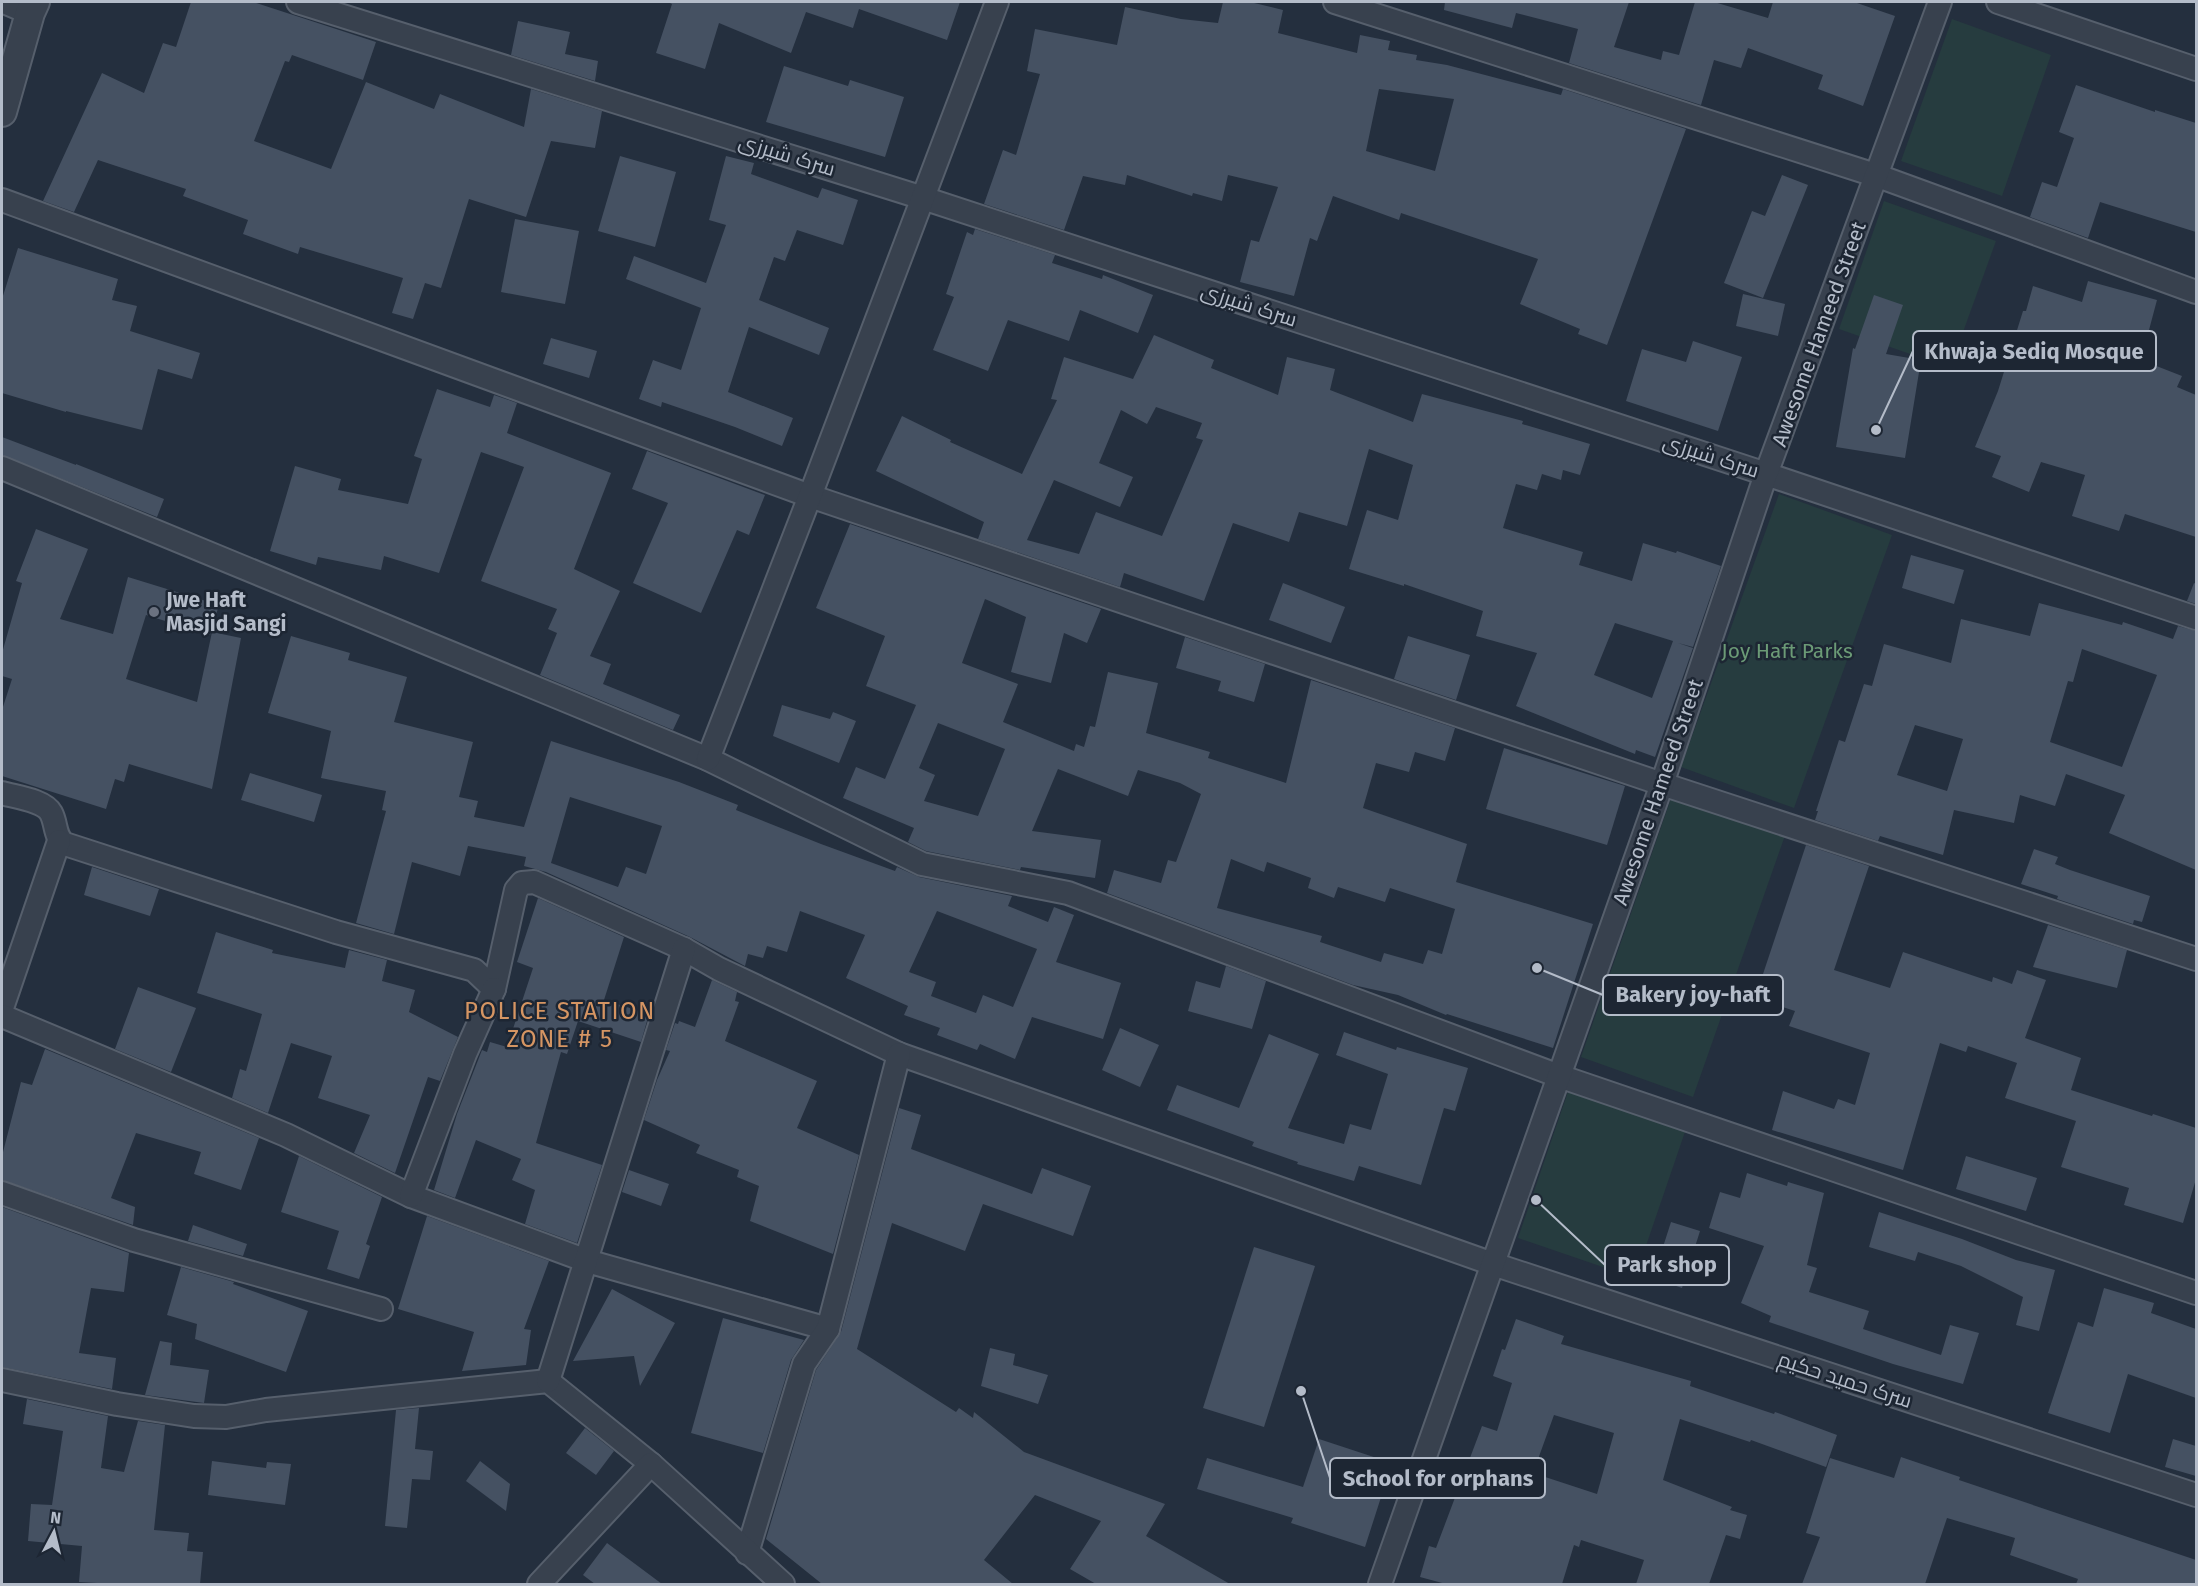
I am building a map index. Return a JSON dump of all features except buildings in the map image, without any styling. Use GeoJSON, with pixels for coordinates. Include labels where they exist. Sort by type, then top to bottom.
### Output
{"type":"FeatureCollection","features":[{"type":"Feature","properties":{"kind":"street"},"geometry":{"type":"LineString","coordinates":[[2,112],[32,7],[4,2]]}},
{"type":"Feature","properties":{"kind":"street","name":"سرک شیرزی"},"geometry":{"type":"LineString","coordinates":[[298,2],[923,198],[1766,474],[2196,618]]}},
{"type":"Feature","properties":{"kind":"street"},"geometry":{"type":"LineString","coordinates":[[708,759],[997,2]]}},
{"type":"Feature","properties":{"kind":"street"},"geometry":{"type":"LineString","coordinates":[[1335,2],[1878,176],[2196,292]]}},
{"type":"Feature","properties":{"kind":"street","name":"Awesome Hameed Street"},"geometry":{"type":"LineString","coordinates":[[1388,1582],[1494,1264],[1662,784],[1766,474],[1878,176],[1940,2]]}},
{"type":"Feature","properties":{"kind":"street"},"geometry":{"type":"LineString","coordinates":[[1998,2],[2196,69]]}},
{"type":"Feature","properties":{"kind":"street"},"geometry":{"type":"LineString","coordinates":[[2,200],[810,496],[1662,784],[2196,959]]}},
{"type":"Feature","properties":{"kind":"street"},"geometry":{"type":"LineString","coordinates":[[2,468],[708,759],[922,864],[1068,893],[1559,1076],[2196,1293]]}},
{"type":"Feature","properties":{"kind":"street"},"geometry":{"type":"LineString","coordinates":[[2,793],[45,807],[51,813],[59,841],[2,1008]]}},
{"type":"Feature","properties":{"kind":"street"},"geometry":{"type":"LineString","coordinates":[[59,841],[336,932],[474,970],[494,989],[465,1054],[411,1196]]}},
{"type":"Feature","properties":{"kind":"street","name":"سرک حمید حکیم"},"geometry":{"type":"LineString","coordinates":[[494,989],[516,890],[522,883],[534,882],[684,949],[719,969],[899,1054],[1494,1264],[2196,1495]]}},
{"type":"Feature","properties":{"kind":"street"},"geometry":{"type":"LineString","coordinates":[[548,1381],[684,949]]}},
{"type":"Feature","properties":{"kind":"street"},"geometry":{"type":"LineString","coordinates":[[2,1016],[286,1135],[411,1196],[587,1260],[828,1329]]}},
{"type":"Feature","properties":{"kind":"street"},"geometry":{"type":"LineString","coordinates":[[747,1553],[804,1364],[828,1329],[899,1054]]}},
{"type":"Feature","properties":{"kind":"street"},"geometry":{"type":"LineString","coordinates":[[2,1193],[134,1240],[381,1309]]}},
{"type":"Feature","properties":{"kind":"street"},"geometry":{"type":"LineString","coordinates":[[2,1380],[117,1404],[194,1416],[226,1416],[548,1381],[651,1464],[783,1584]]}},
{"type":"Feature","properties":{"kind":"street"},"geometry":{"type":"LineString","coordinates":[[539,1584],[651,1464]]}},
{"type":"Feature","properties":{"kind":"green space"},"geometry":{"type":"Polygon","coordinates":[[[1952,19],[2051,55],[2002,196],[1901,161],[1952,19]]]}},
{"type":"Feature","properties":{"kind":"green space"},"geometry":{"type":"Polygon","coordinates":[[[1884,201],[1996,241],[1950,368],[1839,329],[1884,201]]]}},
{"type":"Feature","properties":{"kind":"green space","name":"Joy Haft Parks"},"geometry":{"type":"Polygon","coordinates":[[[1779,494],[1892,535],[1794,808],[1681,767],[1779,494]]]}},
{"type":"Feature","properties":{"kind":"green space"},"geometry":{"type":"Polygon","coordinates":[[[1675,787],[1788,827],[1693,1097],[1581,1057],[1675,787]]]}},
{"type":"Feature","properties":{"kind":"green space"},"geometry":{"type":"Polygon","coordinates":[[[1570,1086],[1687,1126],[1635,1278],[1518,1238],[1570,1086]]]}},
{"type":"Feature","properties":{"kind":"place","name":"Khwaja Sediq Mosque"},"geometry":{"type":"Point","coordinates":[1876,430]}},
{"type":"Feature","properties":{"kind":"place","name":"Jwe Haft Masjid Sangi"},"geometry":{"type":"Point","coordinates":[154,612]}},
{"type":"Feature","properties":{"kind":"place","name":"Bakery joy-haft"},"geometry":{"type":"Point","coordinates":[1537,968]}},
{"type":"Feature","properties":{"kind":"place","name":"Park shop"},"geometry":{"type":"Point","coordinates":[1536,1200]}},
{"type":"Feature","properties":{"kind":"place","name":"School for orphans"},"geometry":{"type":"Point","coordinates":[1301,1391]}},
{"type":"Feature","properties":{"kind":"district","name":"POLICE STATION ZONE # 5"},"geometry":{"type":"Point","coordinates":[560,1025]}}]}
